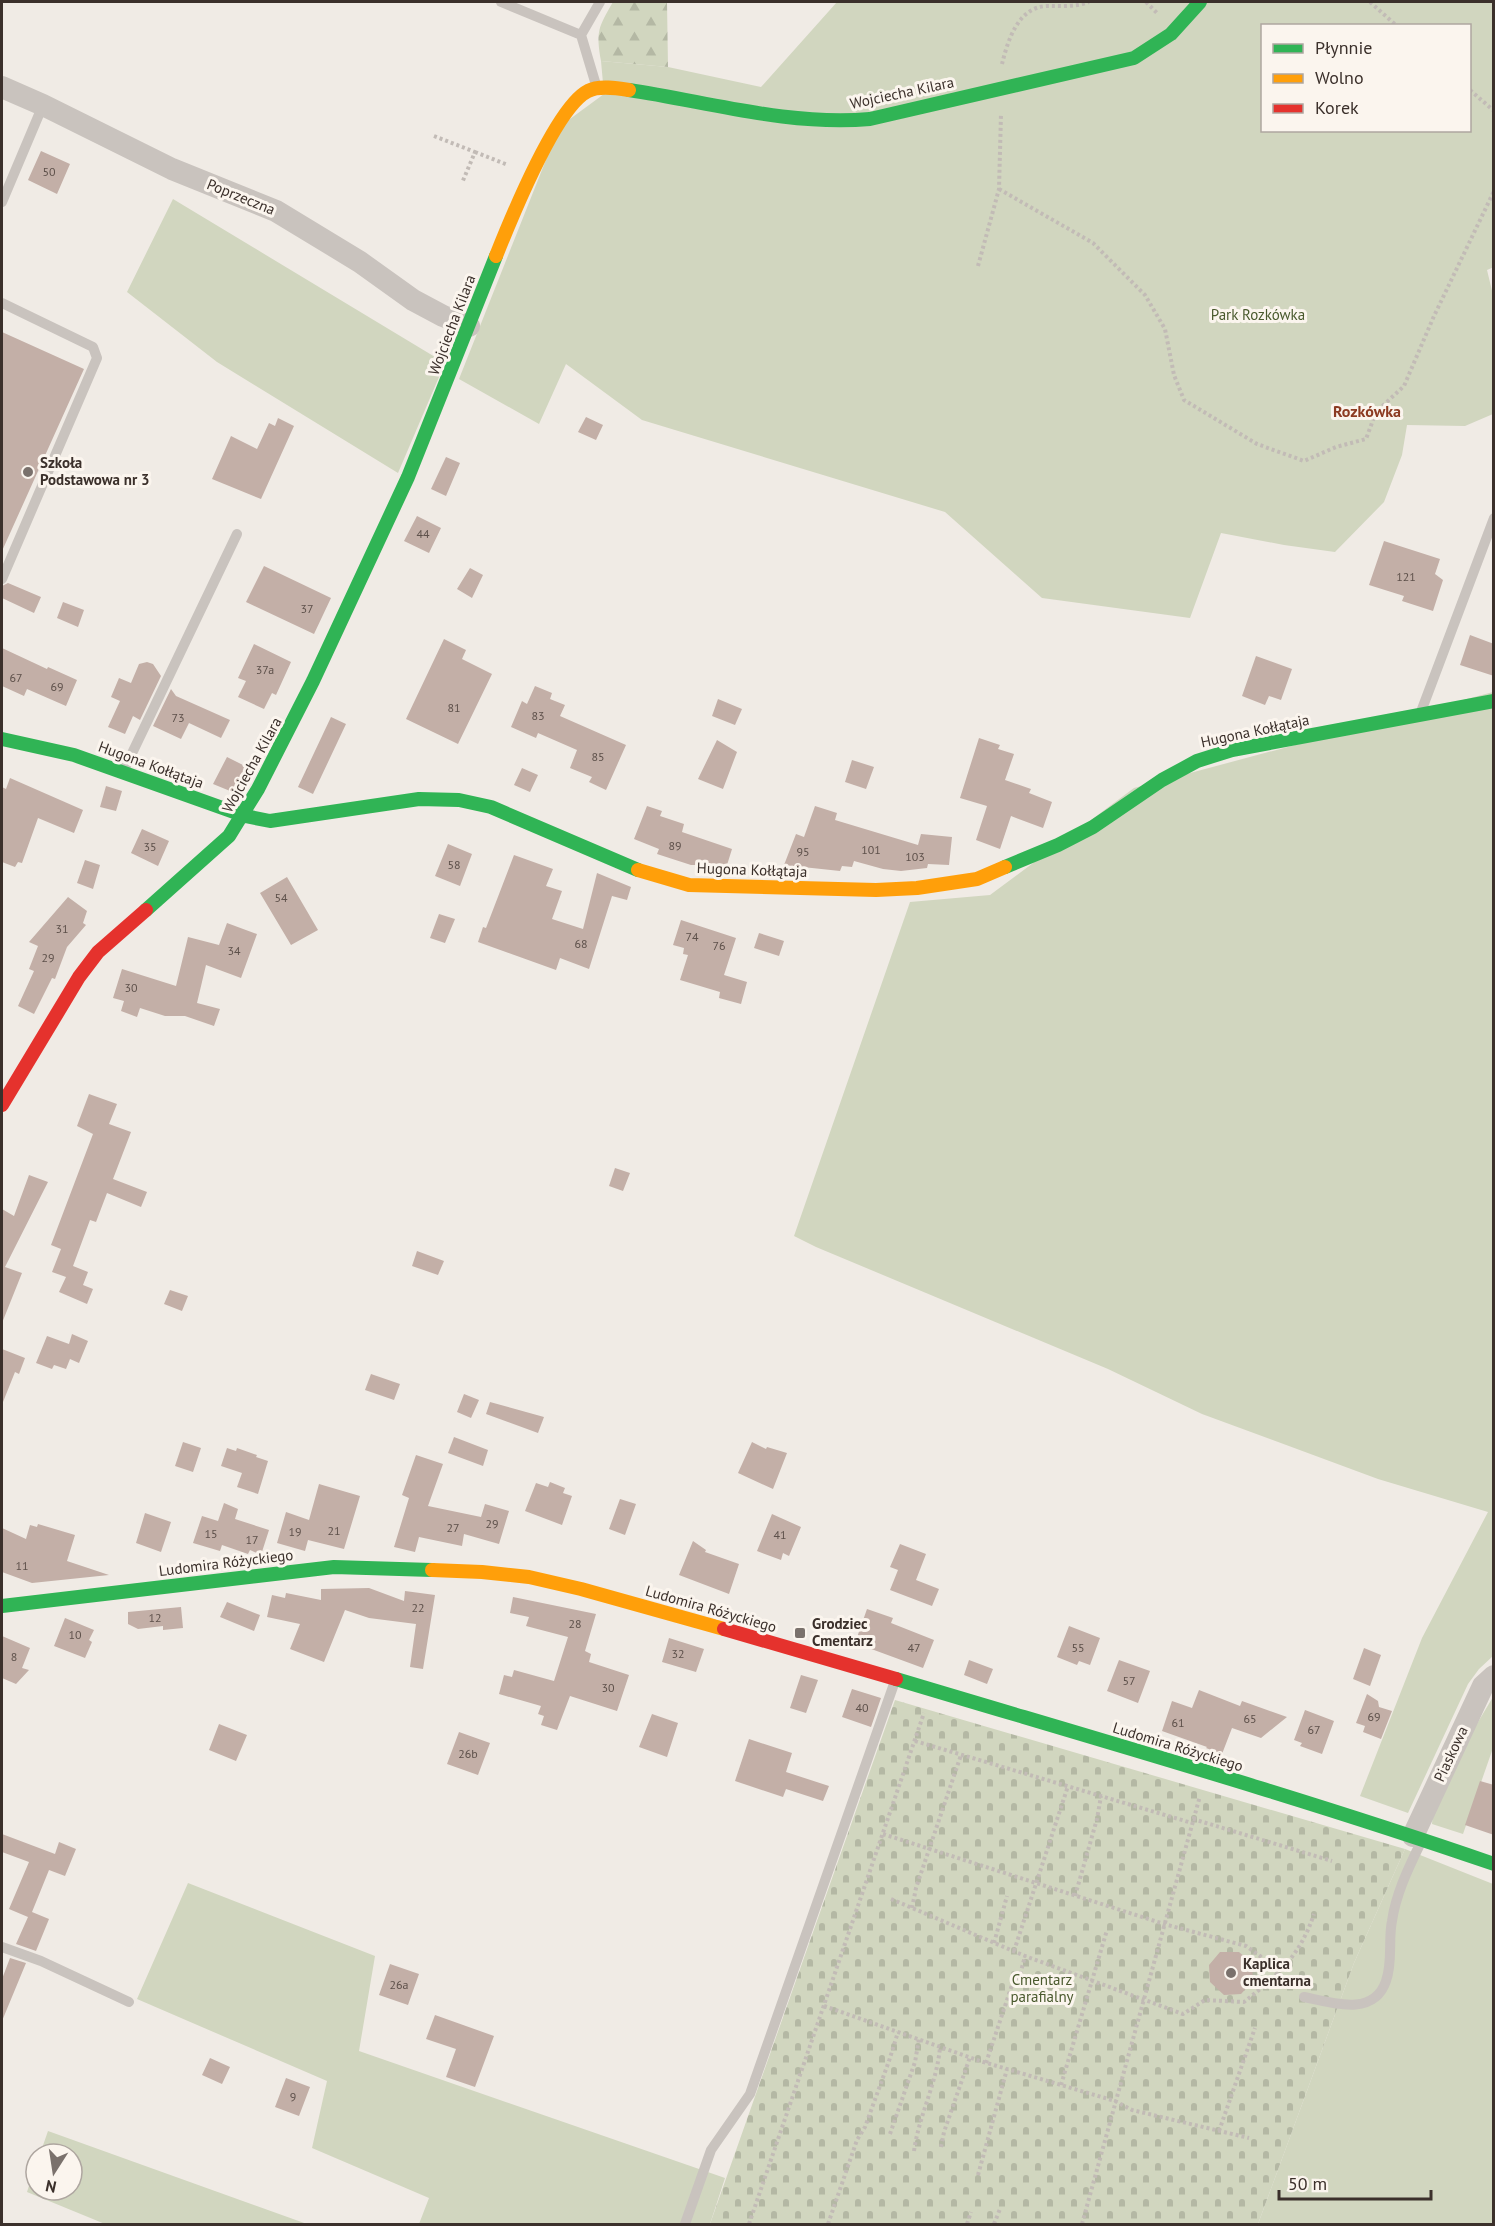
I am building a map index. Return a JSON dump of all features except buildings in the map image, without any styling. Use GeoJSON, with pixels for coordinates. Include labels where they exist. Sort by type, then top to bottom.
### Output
{"type":"FeatureCollection","features":[{"type":"Feature","properties":{"kind":"street","name":"Wojciecha Kilara"},"geometry":{"type":"LineString","coordinates":[[2,1105],[79,977],[98,952],[229,836],[245,816],[302,707],[431,425],[469,326],[542,152],[573,102],[584,92],[597,88],[655,94],[813,121],[840,122],[870,119],[1134,58],[1163,42],[1176,31],[1200,2]]}},
{"type":"Feature","properties":{"kind":"street","name":"Poprzeczna"},"geometry":{"type":"LineString","coordinates":[[2,87],[172,169],[276,211],[360,262],[413,300],[443,316],[469,326]]}},
{"type":"Feature","properties":{"kind":"street","name":"Hugona Kołłątaja"},"geometry":{"type":"LineString","coordinates":[[2,739],[74,755],[245,816],[270,821],[419,799],[459,800],[491,807],[647,874],[689,885],[876,890],[917,888],[977,879],[1058,845],[1093,827],[1162,780],[1197,761],[1232,750],[1420,715],[1464,712],[1494,701]]}},
{"type":"Feature","properties":{"kind":"street","name":"Ludomira Różyckiego"},"geometry":{"type":"LineString","coordinates":[[2,1606],[334,1567],[482,1572],[529,1577],[581,1589],[764,1640],[1207,1772],[1418,1837],[1494,1864]]}},
{"type":"Feature","properties":{"kind":"street","name":"Piaskowa"},"geometry":{"type":"LineString","coordinates":[[1418,1837],[1483,1686],[1494,1676]]}},
{"type":"Feature","properties":{"kind":"lane"},"geometry":{"type":"LineString","coordinates":[[501,2],[581,35]]}},
{"type":"Feature","properties":{"kind":"lane"},"geometry":{"type":"LineString","coordinates":[[597,88],[581,35],[600,2]]}},
{"type":"Feature","properties":{"kind":"lane"},"geometry":{"type":"LineString","coordinates":[[2,202],[43,105]]}},
{"type":"Feature","properties":{"kind":"lane"},"geometry":{"type":"LineString","coordinates":[[2,303],[93,347],[97,358],[2,579]]}},
{"type":"Feature","properties":{"kind":"lane"},"geometry":{"type":"LineString","coordinates":[[1420,715],[1491,533],[1494,518]]}},
{"type":"Feature","properties":{"kind":"lane"},"geometry":{"type":"LineString","coordinates":[[122,773],[237,534]]}},
{"type":"Feature","properties":{"kind":"lane"},"geometry":{"type":"LineString","coordinates":[[685,2224],[711,2150],[750,2094],[895,1680]]}},
{"type":"Feature","properties":{"kind":"lane"},"geometry":{"type":"LineString","coordinates":[[1304,1997],[1339,2005],[1359,2005],[1377,1997],[1386,1981],[1392,1921],[1418,1837]]}},
{"type":"Feature","properties":{"kind":"lane"},"geometry":{"type":"LineString","coordinates":[[2,1947],[41,1961],[129,2002]]}},
{"type":"Feature","properties":{"kind":"path"},"geometry":{"type":"LineString","coordinates":[[1001,70],[1008,39],[1028,12],[1037,7],[1065,7],[1089,2]]}},
{"type":"Feature","properties":{"kind":"path"},"geometry":{"type":"LineString","coordinates":[[1146,2],[1160,15]]}},
{"type":"Feature","properties":{"kind":"path"},"geometry":{"type":"LineString","coordinates":[[1370,2],[1395,24]]}},
{"type":"Feature","properties":{"kind":"path"},"geometry":{"type":"LineString","coordinates":[[1153,21],[1165,8]]}},
{"type":"Feature","properties":{"kind":"path"},"geometry":{"type":"LineString","coordinates":[[978,266],[999,189],[1001,116],[999,89]]}},
{"type":"Feature","properties":{"kind":"path"},"geometry":{"type":"LineString","coordinates":[[1471,91],[1494,111]]}},
{"type":"Feature","properties":{"kind":"path"},"geometry":{"type":"LineString","coordinates":[[434,136],[509,165],[514,158]]}},
{"type":"Feature","properties":{"kind":"path"},"geometry":{"type":"LineString","coordinates":[[462,183],[475,152]]}},
{"type":"Feature","properties":{"kind":"path"},"geometry":{"type":"LineString","coordinates":[[999,189],[1093,243],[1145,296],[1165,329],[1174,375],[1184,400],[1257,444],[1304,461],[1336,447],[1366,439],[1376,412],[1404,386],[1434,316],[1494,191]]}},
{"type":"Feature","properties":{"kind":"path"},"geometry":{"type":"LineString","coordinates":[[749,2224],[925,1708]]}},
{"type":"Feature","properties":{"kind":"path"},"geometry":{"type":"LineString","coordinates":[[915,1741],[1332,1861]]}},
{"type":"Feature","properties":{"kind":"path"},"geometry":{"type":"LineString","coordinates":[[912,1908],[916,1888],[961,1755]]}},
{"type":"Feature","properties":{"kind":"path"},"geometry":{"type":"LineString","coordinates":[[1014,1951],[1068,1786]]}},
{"type":"Feature","properties":{"kind":"path"},"geometry":{"type":"LineString","coordinates":[[1082,2224],[1202,1791]]}},
{"type":"Feature","properties":{"kind":"path"},"geometry":{"type":"LineString","coordinates":[[1075,1896],[1097,1819],[1101,1796]]}},
{"type":"Feature","properties":{"kind":"path"},"geometry":{"type":"LineString","coordinates":[[883,1834],[1037,1885],[1246,1947],[1260,1956],[1294,1991],[1304,1997]]}},
{"type":"Feature","properties":{"kind":"path"},"geometry":{"type":"LineString","coordinates":[[994,1943],[1007,1896]]}},
{"type":"Feature","properties":{"kind":"path"},"geometry":{"type":"LineString","coordinates":[[891,1899],[1025,1956],[1183,2014],[1205,2000],[1244,2002],[1278,1975],[1299,1948],[1314,1914]]}},
{"type":"Feature","properties":{"kind":"path"},"geometry":{"type":"LineString","coordinates":[[1061,2085],[1107,1930]]}},
{"type":"Feature","properties":{"kind":"path"},"geometry":{"type":"LineString","coordinates":[[986,2062],[1012,1985],[1020,1975],[1025,1956]]}},
{"type":"Feature","properties":{"kind":"path"},"geometry":{"type":"LineString","coordinates":[[824,2006],[970,2057],[1115,2101],[1132,2110],[1249,2138]]}},
{"type":"Feature","properties":{"kind":"path"},"geometry":{"type":"LineString","coordinates":[[1219,2131],[1255,2028]]}},
{"type":"Feature","properties":{"kind":"path"},"geometry":{"type":"LineString","coordinates":[[828,2224],[898,2032]]}},
{"type":"Feature","properties":{"kind":"path"},"geometry":{"type":"LineString","coordinates":[[890,2134],[915,2062],[919,2039]]}},
{"type":"Feature","properties":{"kind":"path"},"geometry":{"type":"LineString","coordinates":[[914,2151],[917,2132],[937,2070],[940,2047]]}},
{"type":"Feature","properties":{"kind":"path"},"geometry":{"type":"LineString","coordinates":[[941,2147],[970,2057]]}},
{"type":"Feature","properties":{"kind":"path"},"geometry":{"type":"LineString","coordinates":[[978,2175],[1007,2069]]}},
{"type":"Feature","properties":{"kind":"path"},"geometry":{"type":"LineString","coordinates":[[994,2224],[1000,2209]]}},
{"type":"Feature","properties":{"kind":"path"},"geometry":{"type":"LineString","coordinates":[[967,2224],[971,2212]]}},
{"type":"Feature","properties":{"kind":"green space"},"geometry":{"type":"Polygon","coordinates":[[[613,2],[667,2],[668,67],[601,61],[600,30],[613,2]]]}},
{"type":"Feature","properties":{"kind":"green space","name":"Park Rozkówka"},"geometry":{"type":"Polygon","coordinates":[[[837,2],[1493,2],[1494,267],[1487,270],[1494,299],[1493,414],[1465,426],[1407,425],[1402,455],[1384,502],[1335,552],[1221,533],[1190,618],[1042,598],[945,512],[642,420],[566,364],[539,424],[459,379],[559,127],[604,94],[601,61],[668,67],[761,87],[837,2]]]}},
{"type":"Feature","properties":{"kind":"green space"},"geometry":{"type":"Polygon","coordinates":[[[173,199],[445,363],[398,473],[217,362],[127,292],[173,199]]]}},
{"type":"Feature","properties":{"kind":"green space"},"geometry":{"type":"Polygon","coordinates":[[[1493,692],[1493,1656],[1468,1684],[1408,1813],[1360,1796],[1422,1638],[1488,1512],[1378,1479],[1202,1414],[1108,1369],[794,1236],[910,902],[990,895],[1134,788],[1493,692]]]}},
{"type":"Feature","properties":{"kind":"green space"},"geometry":{"type":"Polygon","coordinates":[[[1493,1697],[1493,1748],[1463,1834],[1432,1824],[1433,1813],[1463,1747],[1493,1697]]]}},
{"type":"Feature","properties":{"kind":"green space","name":"Cmentarz parafialny"},"geometry":{"type":"Polygon","coordinates":[[[895,1700],[1405,1849],[1354,1963],[1258,2224],[710,2224],[895,1700]]]}},
{"type":"Feature","properties":{"kind":"green space"},"geometry":{"type":"Polygon","coordinates":[[[1405,1849],[1493,1884],[1493,2224],[1258,2224],[1354,1963],[1405,1849]]]}},
{"type":"Feature","properties":{"kind":"green space"},"geometry":{"type":"Polygon","coordinates":[[[188,1883],[375,1956],[359,2051],[725,2178],[710,2224],[419,2224],[429,2198],[312,2148],[327,2081],[137,1999],[188,1883]]]}},
{"type":"Feature","properties":{"kind":"green space"},"geometry":{"type":"Polygon","coordinates":[[[48,2131],[79,2142],[44,2142],[48,2131]]]}},
{"type":"Feature","properties":{"kind":"green space"},"geometry":{"type":"Polygon","coordinates":[[[84,2144],[307,2224],[105,2224],[51,2202],[84,2202],[84,2144]]]}},
{"type":"Feature","properties":{"kind":"traffic: fast"},"geometry":{"type":"LineString","coordinates":[[629,90],[779,116],[839,120],[870,119],[1134,58],[1171,34],[1200,2]]}},
{"type":"Feature","properties":{"kind":"traffic: fast"},"geometry":{"type":"LineString","coordinates":[[146,910],[229,836],[258,789],[313,681],[408,477],[496,256]]}},
{"type":"Feature","properties":{"kind":"traffic: fast"},"geometry":{"type":"LineString","coordinates":[[1005,867],[1058,845],[1093,827],[1162,780],[1197,761],[1232,750],[1494,701]]}},
{"type":"Feature","properties":{"kind":"traffic: fast"},"geometry":{"type":"LineString","coordinates":[[2,739],[74,755],[245,816],[270,821],[419,799],[459,800],[491,807],[638,870]]}},
{"type":"Feature","properties":{"kind":"traffic: fast"},"geometry":{"type":"LineString","coordinates":[[2,1606],[334,1567],[432,1570]]}},
{"type":"Feature","properties":{"kind":"traffic: fast"},"geometry":{"type":"LineString","coordinates":[[896,1679],[1271,1791],[1494,1864]]}},
{"type":"Feature","properties":{"kind":"traffic: slow"},"geometry":{"type":"LineString","coordinates":[[496,256],[535,166],[575,101],[588,91],[597,88],[629,90]]}},
{"type":"Feature","properties":{"kind":"traffic: slow"},"geometry":{"type":"LineString","coordinates":[[638,870],[689,885],[876,890],[917,888],[977,879],[1005,867]]}},
{"type":"Feature","properties":{"kind":"traffic: slow"},"geometry":{"type":"LineString","coordinates":[[432,1570],[529,1577],[581,1589],[724,1629]]}},
{"type":"Feature","properties":{"kind":"traffic: jam"},"geometry":{"type":"LineString","coordinates":[[2,1105],[79,977],[98,952],[146,910]]}},
{"type":"Feature","properties":{"kind":"traffic: jam"},"geometry":{"type":"LineString","coordinates":[[724,1629],[896,1679]]}},
{"type":"Feature","properties":{"kind":"place","name":"Szkoła Podstawowa nr 3"},"geometry":{"type":"Point","coordinates":[28,472]}},
{"type":"Feature","properties":{"kind":"place","name":"Grodziec Cmentarz"},"geometry":{"type":"Point","coordinates":[800,1633]}},
{"type":"Feature","properties":{"kind":"place","name":"Kaplica cmentarna"},"geometry":{"type":"Point","coordinates":[1231,1973]}},
{"type":"Feature","properties":{"kind":"district","name":"Rozkówka"},"geometry":{"type":"Point","coordinates":[1367,411]}}]}
